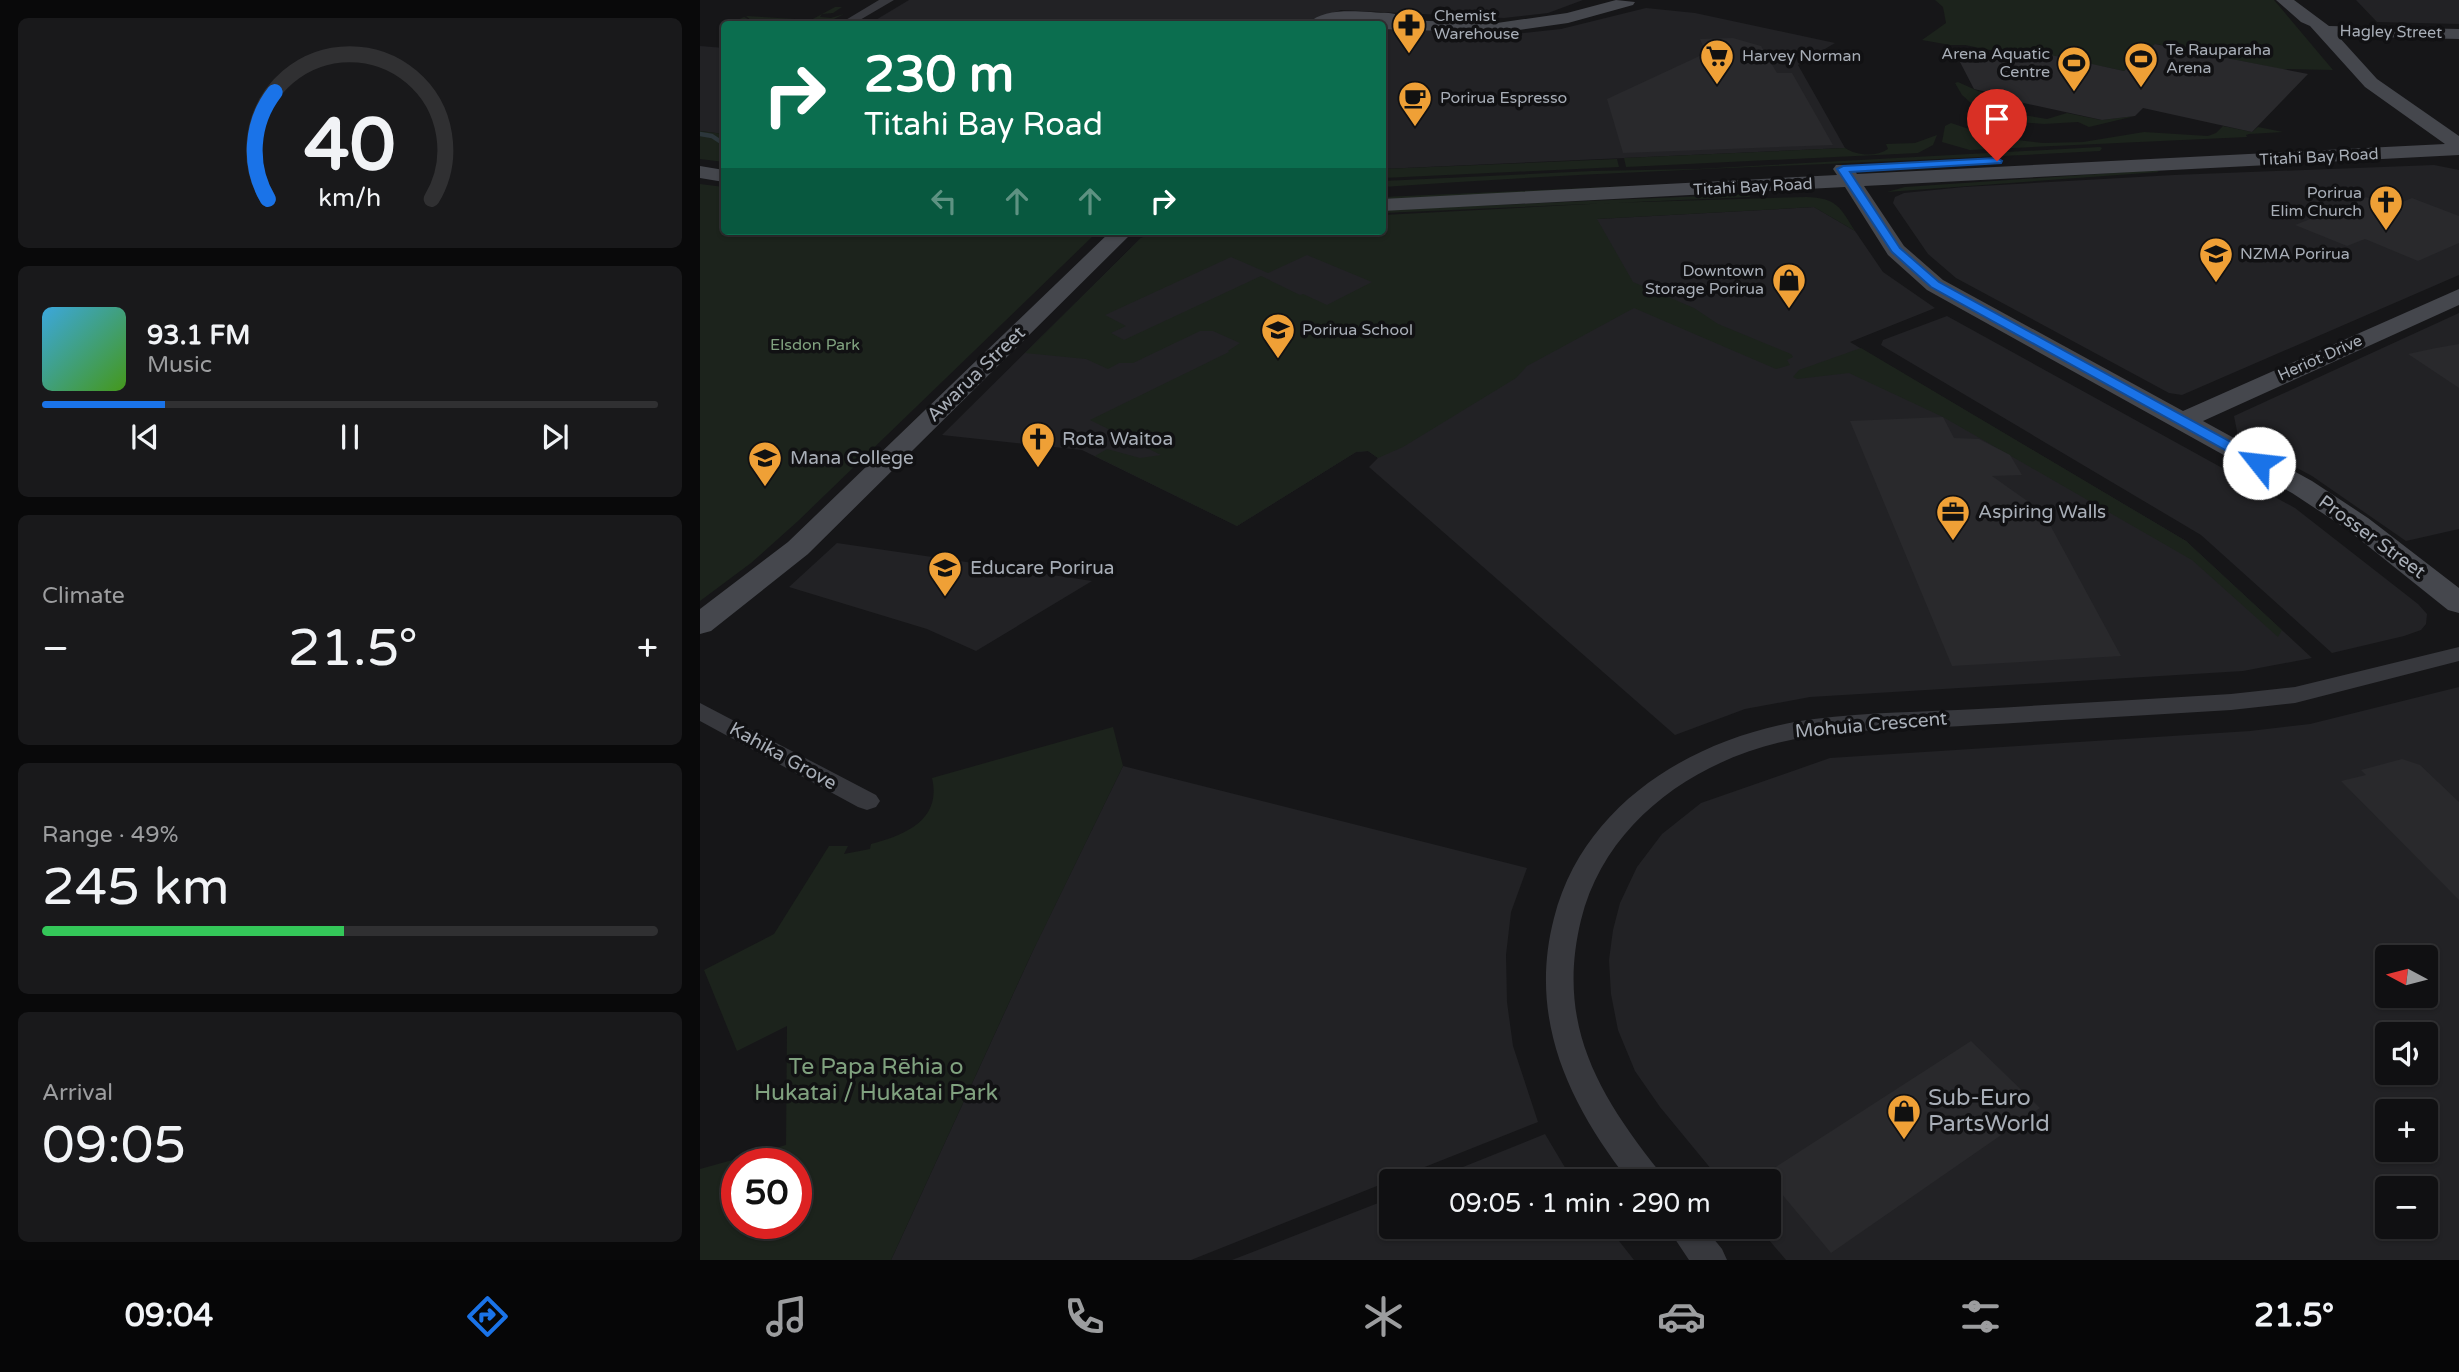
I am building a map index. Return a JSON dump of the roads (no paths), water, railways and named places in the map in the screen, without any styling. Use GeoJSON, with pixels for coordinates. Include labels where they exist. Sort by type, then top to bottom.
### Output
{"type":"FeatureCollection","features":[{"type":"Feature","properties":{"kind":"main road"},"geometry":{"type":"LineString","coordinates":[[2284,0],[2320,26],[2371,83],[2456,142]]}},
{"type":"Feature","properties":{"kind":"main road"},"geometry":{"type":"LineString","coordinates":[[2301,0],[2321,18],[2320,26]]}},
{"type":"Feature","properties":{"kind":"main road"},"geometry":{"type":"LineString","coordinates":[[1386,25],[1486,28],[1568,19],[1630,2]]}},
{"type":"Feature","properties":{"kind":"main road"},"geometry":{"type":"LineString","coordinates":[[1359,21],[1395,18],[1516,24]]}},
{"type":"Feature","properties":{"kind":"main road"},"geometry":{"type":"LineString","coordinates":[[1321,21],[1340,21]]}},
{"type":"Feature","properties":{"kind":"main road","name":"Hagley Street"},"geometry":{"type":"LineString","coordinates":[[2320,26],[2459,34]]}},
{"type":"Feature","properties":{"kind":"main road","name":"Titahi Bay Road"},"geometry":{"type":"LineString","coordinates":[[1386,192],[2360,155],[2456,142]]}},
{"type":"Feature","properties":{"kind":"main road","name":"Titahi Bay Road"},"geometry":{"type":"LineString","coordinates":[[1386,205],[2456,142]]}},
{"type":"Feature","properties":{"kind":"main road"},"geometry":{"type":"LineString","coordinates":[[2360,155],[2459,162]]}},
{"type":"Feature","properties":{"kind":"main road"},"geometry":{"type":"LineString","coordinates":[[700,172],[721,176]]}},
{"type":"Feature","properties":{"kind":"main road","name":"Prosser Street"},"geometry":{"type":"LineString","coordinates":[[1847,176],[1896,250],[1935,285],[2332,506],[2459,603]]}},
{"type":"Feature","properties":{"kind":"main road","name":"Awarua Street"},"geometry":{"type":"LineString","coordinates":[[700,624],[798,548],[1119,235]]}},
{"type":"Feature","properties":{"kind":"main road","name":"Heriot Drive"},"geometry":{"type":"LineString","coordinates":[[2182,421],[2459,296]]}},
{"type":"Feature","properties":{"kind":"street"},"geometry":{"type":"LineString","coordinates":[[850,21],[888,0]]}},
{"type":"Feature","properties":{"kind":"street","name":"Mohuia Crescent"},"geometry":{"type":"LineString","coordinates":[[1639,1169],[1595,1108],[1574,1061],[1560,1011],[1557,971],[1567,907],[1589,860],[1624,815],[1676,775],[1727,749],[1775,734],[1816,727],[2231,702],[2295,695],[2459,654]]}},
{"type":"Feature","properties":{"kind":"street","name":"Kahika Grove"},"geometry":{"type":"LineString","coordinates":[[700,711],[867,801]]}},
{"type":"Feature","properties":{"kind":"street"},"geometry":{"type":"LineString","coordinates":[[1693,1239],[1710,1260]]}},
{"type":"Feature","properties":{"kind":"waterway"},"geometry":{"type":"LineString","coordinates":[[700,134],[712,136],[721,142]]}},
{"type":"Feature","properties":{"kind":"place","name":"Chemist Warehouse"},"geometry":{"type":"Point","coordinates":[1409,55]}},
{"type":"Feature","properties":{"kind":"place","name":"Harvey Norman"},"geometry":{"type":"Point","coordinates":[1717,86]}},
{"type":"Feature","properties":{"kind":"place","name":"Te Rauparaha Arena"},"geometry":{"type":"Point","coordinates":[2141,89]}},
{"type":"Feature","properties":{"kind":"place","name":"Arena Aquatic Centre"},"geometry":{"type":"Point","coordinates":[2074,93]}},
{"type":"Feature","properties":{"kind":"place","name":"Porirua Espresso"},"geometry":{"type":"Point","coordinates":[1415,128]}},
{"type":"Feature","properties":{"kind":"place","name":"Porirua Elim Church"},"geometry":{"type":"Point","coordinates":[2386,232]}},
{"type":"Feature","properties":{"kind":"place","name":"NZMA Porirua"},"geometry":{"type":"Point","coordinates":[2216,284]}},
{"type":"Feature","properties":{"kind":"place","name":"Downtown Storage Porirua"},"geometry":{"type":"Point","coordinates":[1789,310]}},
{"type":"Feature","properties":{"kind":"place","name":"Porirua School"},"geometry":{"type":"Point","coordinates":[1278,360]}},
{"type":"Feature","properties":{"kind":"place","name":"Rota Waitoa"},"geometry":{"type":"Point","coordinates":[1038,469]}},
{"type":"Feature","properties":{"kind":"place","name":"Mana College"},"geometry":{"type":"Point","coordinates":[765,488]}},
{"type":"Feature","properties":{"kind":"place","name":"Aspiring Walls"},"geometry":{"type":"Point","coordinates":[1953,542]}},
{"type":"Feature","properties":{"kind":"place","name":"Educare Porirua"},"geometry":{"type":"Point","coordinates":[945,598]}},
{"type":"Feature","properties":{"kind":"place","name":"Sub-Euro PartsWorld"},"geometry":{"type":"Point","coordinates":[1904,1141]}},
{"type":"Feature","properties":{"kind":"park label","name":"Elsdon Park"},"geometry":{"type":"Point","coordinates":[815,345]}},
{"type":"Feature","properties":{"kind":"park label","name":"Te Papa Rēhia o Hukatai / Hukatai Park"},"geometry":{"type":"Point","coordinates":[876,1080]}}]}
